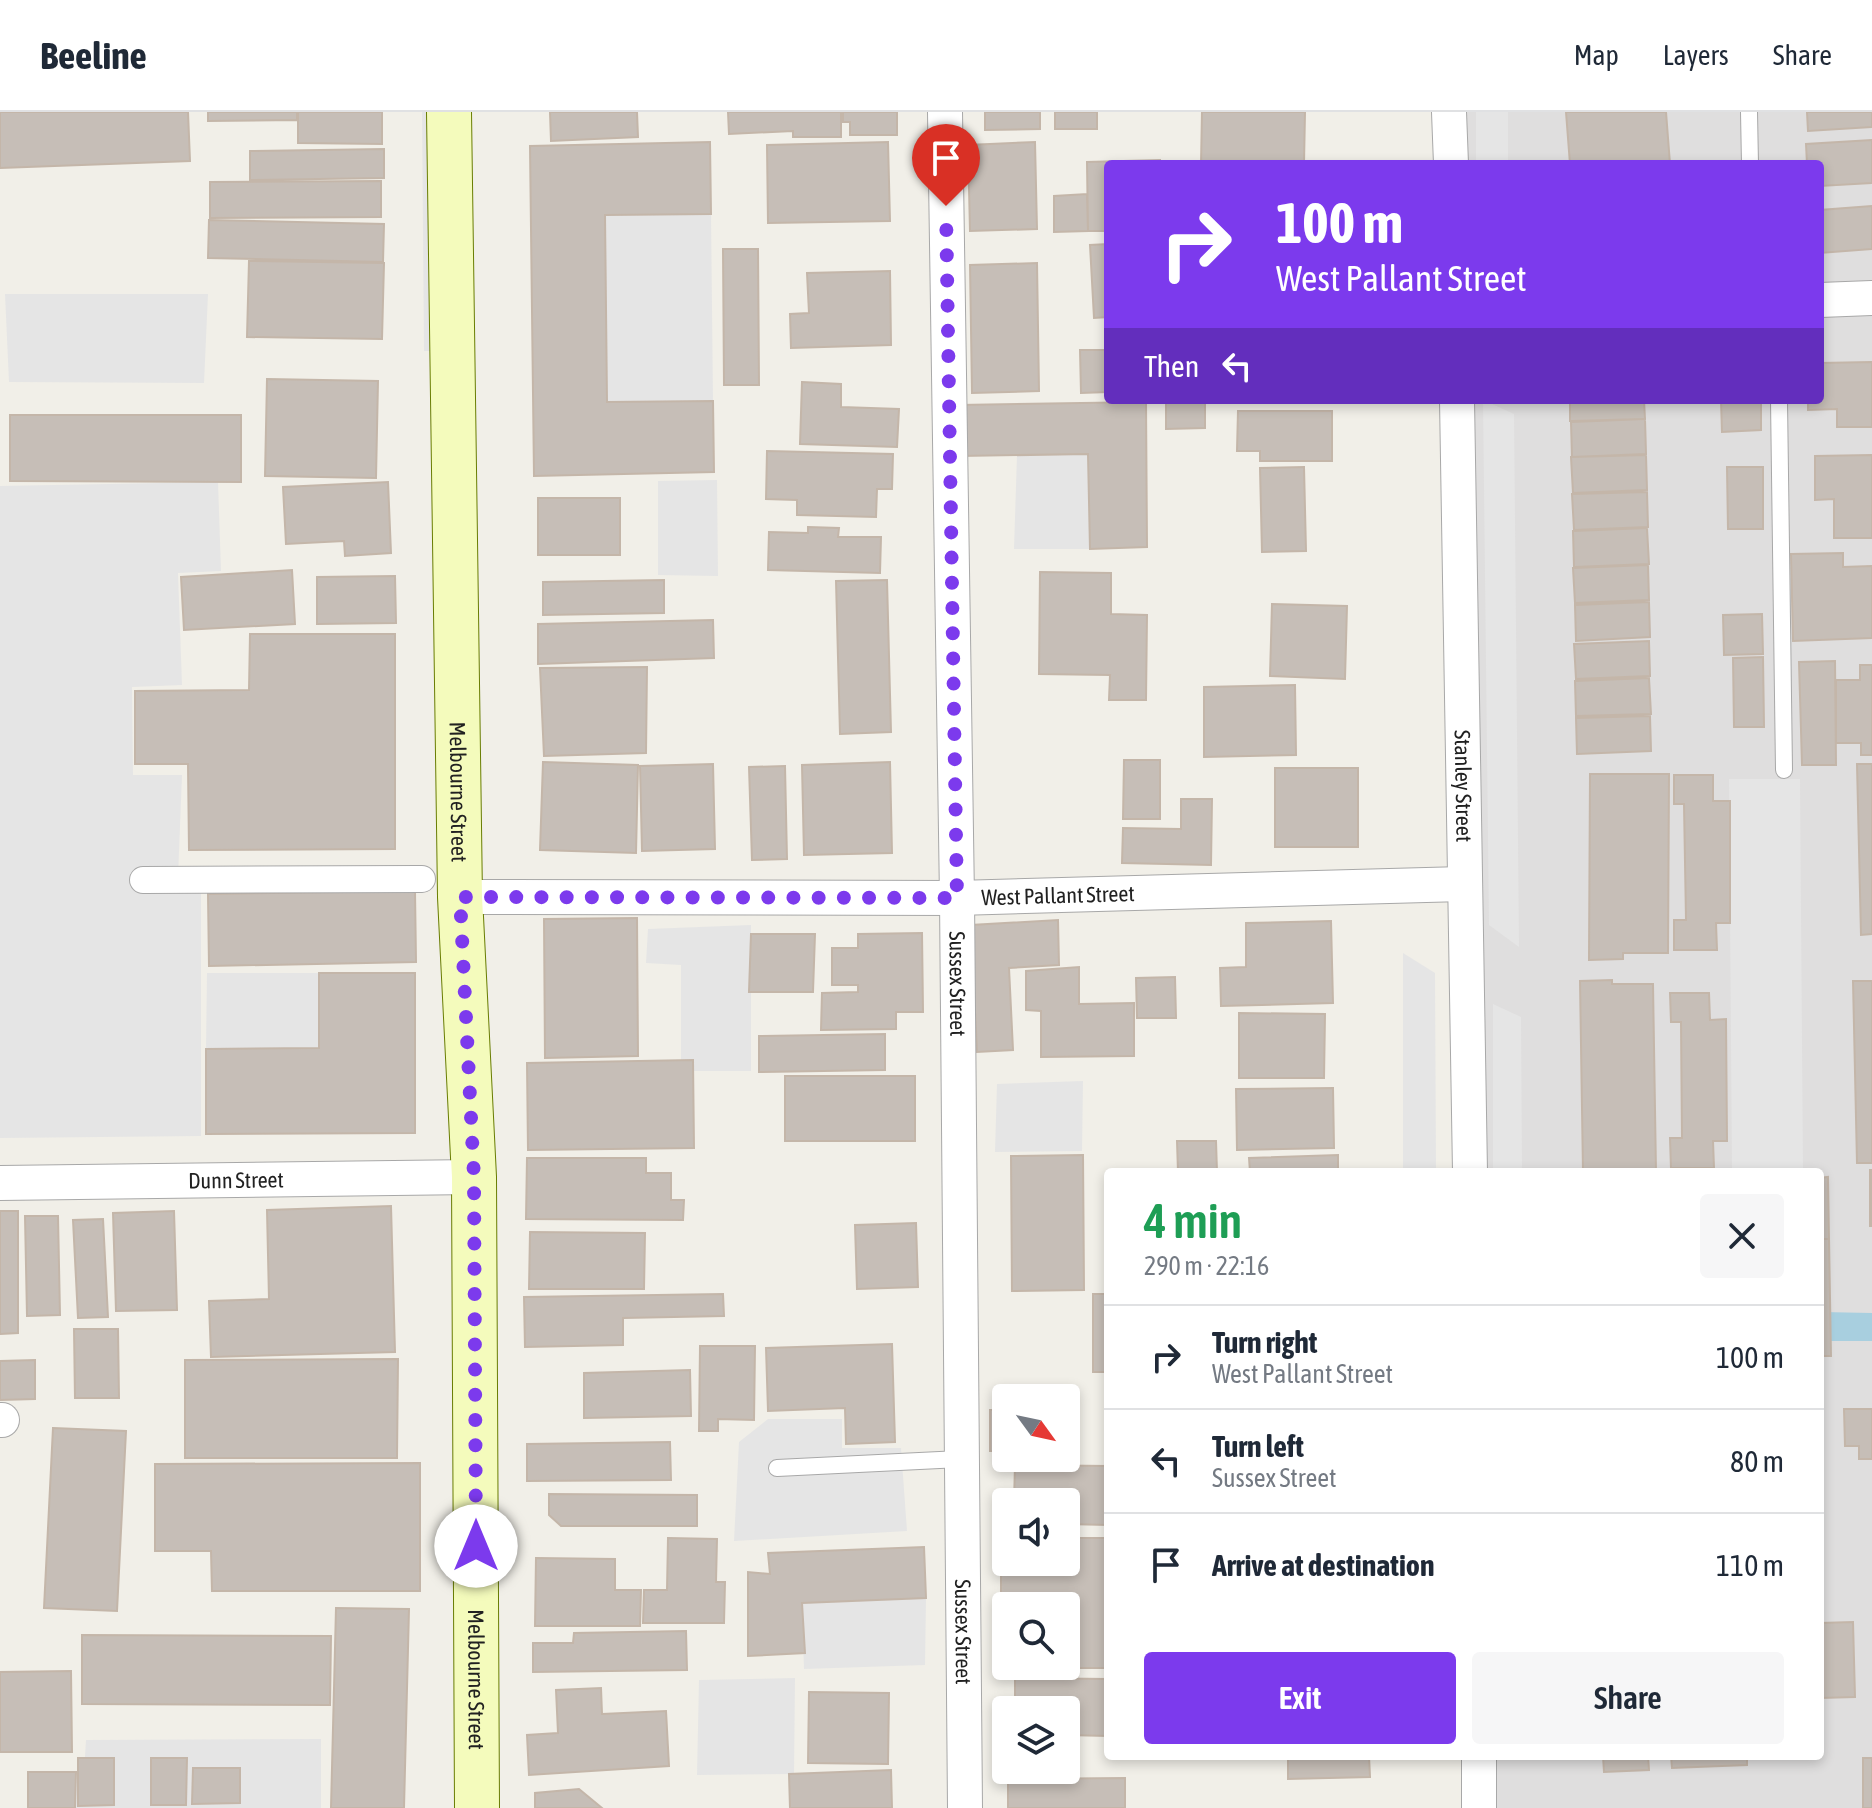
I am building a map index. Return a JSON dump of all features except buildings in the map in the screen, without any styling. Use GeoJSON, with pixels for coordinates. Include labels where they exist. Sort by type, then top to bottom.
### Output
{"type":"FeatureCollection","features":[{"type":"Feature","properties":{"kind":"main road","name":"Melbourne Street"},"geometry":{"type":"LineString","coordinates":[[449,112],[441,888],[474,1177],[477,1808]]}},
{"type":"Feature","properties":{"kind":"street","name":"Sussex Street"},"geometry":{"type":"LineString","coordinates":[[945,112],[957,898],[965,1808]]}},
{"type":"Feature","properties":{"kind":"street"},"geometry":{"type":"LineString","coordinates":[[1449,112],[1451,160]]}},
{"type":"Feature","properties":{"kind":"street"},"geometry":{"type":"LineString","coordinates":[[1824,300],[1872,298]]}},
{"type":"Feature","properties":{"kind":"street","name":"Stanley Street"},"geometry":{"type":"LineString","coordinates":[[1457,404],[1470,1168]]}},
{"type":"Feature","properties":{"kind":"street"},"geometry":{"type":"LineString","coordinates":[[143,880],[441,888]]}},
{"type":"Feature","properties":{"kind":"street","name":"West Pallant Street"},"geometry":{"type":"LineString","coordinates":[[441,888],[957,898],[1463,884]]}},
{"type":"Feature","properties":{"kind":"street","name":"Dunn Street"},"geometry":{"type":"LineString","coordinates":[[0,1183],[474,1177]]}},
{"type":"Feature","properties":{"kind":"street"},"geometry":{"type":"LineString","coordinates":[[1479,1760],[1479,1808]]}},
{"type":"Feature","properties":{"kind":"lane"},"geometry":{"type":"LineString","coordinates":[[1749,112],[1750,160]]}},
{"type":"Feature","properties":{"kind":"lane"},"geometry":{"type":"LineString","coordinates":[[1779,404],[1784,770]]}},
{"type":"Feature","properties":{"kind":"lane"},"geometry":{"type":"LineString","coordinates":[[777,1468],[960,1459]]}},
{"type":"Feature","properties":{"kind":"shaded area"},"geometry":{"type":"Polygon","coordinates":[[[422,112],[433,112],[436,351],[424,351],[422,112]]]}},
{"type":"Feature","properties":{"kind":"shaded area"},"geometry":{"type":"Polygon","coordinates":[[[1449,112],[1872,112],[1872,1808],[1479,1808],[1479,1760],[1824,1760],[1824,1168],[1470,1168],[1457,404],[1824,404],[1824,160],[1451,160],[1449,112]]]}},
{"type":"Feature","properties":{"kind":"shaded area"},"geometry":{"type":"Polygon","coordinates":[[[1476,112],[1508,112],[1508,160],[1476,160],[1476,112]]]}},
{"type":"Feature","properties":{"kind":"shaded area"},"geometry":{"type":"Polygon","coordinates":[[[711,214],[713,401],[607,402],[605,215],[711,214]]]}},
{"type":"Feature","properties":{"kind":"shaded area"},"geometry":{"type":"Polygon","coordinates":[[[5,294],[208,294],[204,383],[9,382],[5,294]]]}},
{"type":"Feature","properties":{"kind":"shaded area"},"geometry":{"type":"Polygon","coordinates":[[[1483,404],[1492,404],[1514,414],[1519,947],[1489,925],[1483,404]]]}},
{"type":"Feature","properties":{"kind":"shaded area"},"geometry":{"type":"Polygon","coordinates":[[[1088,454],[1090,549],[1014,549],[1017,455],[1088,454]]]}},
{"type":"Feature","properties":{"kind":"shaded area"},"geometry":{"type":"Polygon","coordinates":[[[717,480],[718,576],[658,575],[658,481],[717,480]]]}},
{"type":"Feature","properties":{"kind":"shaded area"},"geometry":{"type":"Polygon","coordinates":[[[218,482],[221,571],[178,573],[182,685],[132,687],[133,775],[182,775],[178,877],[201,877],[201,1136],[0,1138],[0,486],[218,482]]]}},
{"type":"Feature","properties":{"kind":"shaded area"},"geometry":{"type":"Polygon","coordinates":[[[1729,779],[1800,779],[1803,1168],[1732,1168],[1729,779]]]}},
{"type":"Feature","properties":{"kind":"shaded area"},"geometry":{"type":"Polygon","coordinates":[[[751,925],[751,1071],[681,1071],[681,965],[646,963],[648,929],[751,925]]]}},
{"type":"Feature","properties":{"kind":"shaded area"},"geometry":{"type":"Polygon","coordinates":[[[1403,953],[1435,973],[1436,1168],[1403,1168],[1403,953]]]}},
{"type":"Feature","properties":{"kind":"shaded area"},"geometry":{"type":"Polygon","coordinates":[[[207,973],[319,973],[319,1048],[206,1049],[207,973]]]}},
{"type":"Feature","properties":{"kind":"shaded area"},"geometry":{"type":"Polygon","coordinates":[[[1493,1004],[1521,1017],[1522,1168],[1493,1168],[1493,1004]]]}},
{"type":"Feature","properties":{"kind":"shaded area"},"geometry":{"type":"Polygon","coordinates":[[[1083,1081],[1082,1151],[995,1152],[997,1084],[1083,1081]]]}},
{"type":"Feature","properties":{"kind":"shaded area"},"geometry":{"type":"Polygon","coordinates":[[[768,1419],[842,1419],[842,1448],[901,1448],[907,1531],[734,1541],[739,1442],[768,1419]]]}},
{"type":"Feature","properties":{"kind":"shaded area"},"geometry":{"type":"Polygon","coordinates":[[[926,1598],[925,1665],[804,1669],[802,1603],[926,1598]]]}},
{"type":"Feature","properties":{"kind":"shaded area"},"geometry":{"type":"Polygon","coordinates":[[[795,1678],[794,1774],[697,1775],[699,1680],[795,1678]]]}},
{"type":"Feature","properties":{"kind":"shaded area"},"geometry":{"type":"Polygon","coordinates":[[[321,1739],[321,1808],[27,1808],[28,1772],[84,1773],[86,1740],[321,1739]]]}},
{"type":"Feature","properties":{"kind":"water"},"geometry":{"type":"Polygon","coordinates":[[[1824,1312],[1872,1313],[1872,1341],[1824,1341],[1824,1312]]]}},
{"type":"Feature","properties":{"kind":"route"},"geometry":{"type":"LineString","coordinates":[[476,1546],[474,1177],[460,897],[957,898],[946,206]]}}]}
